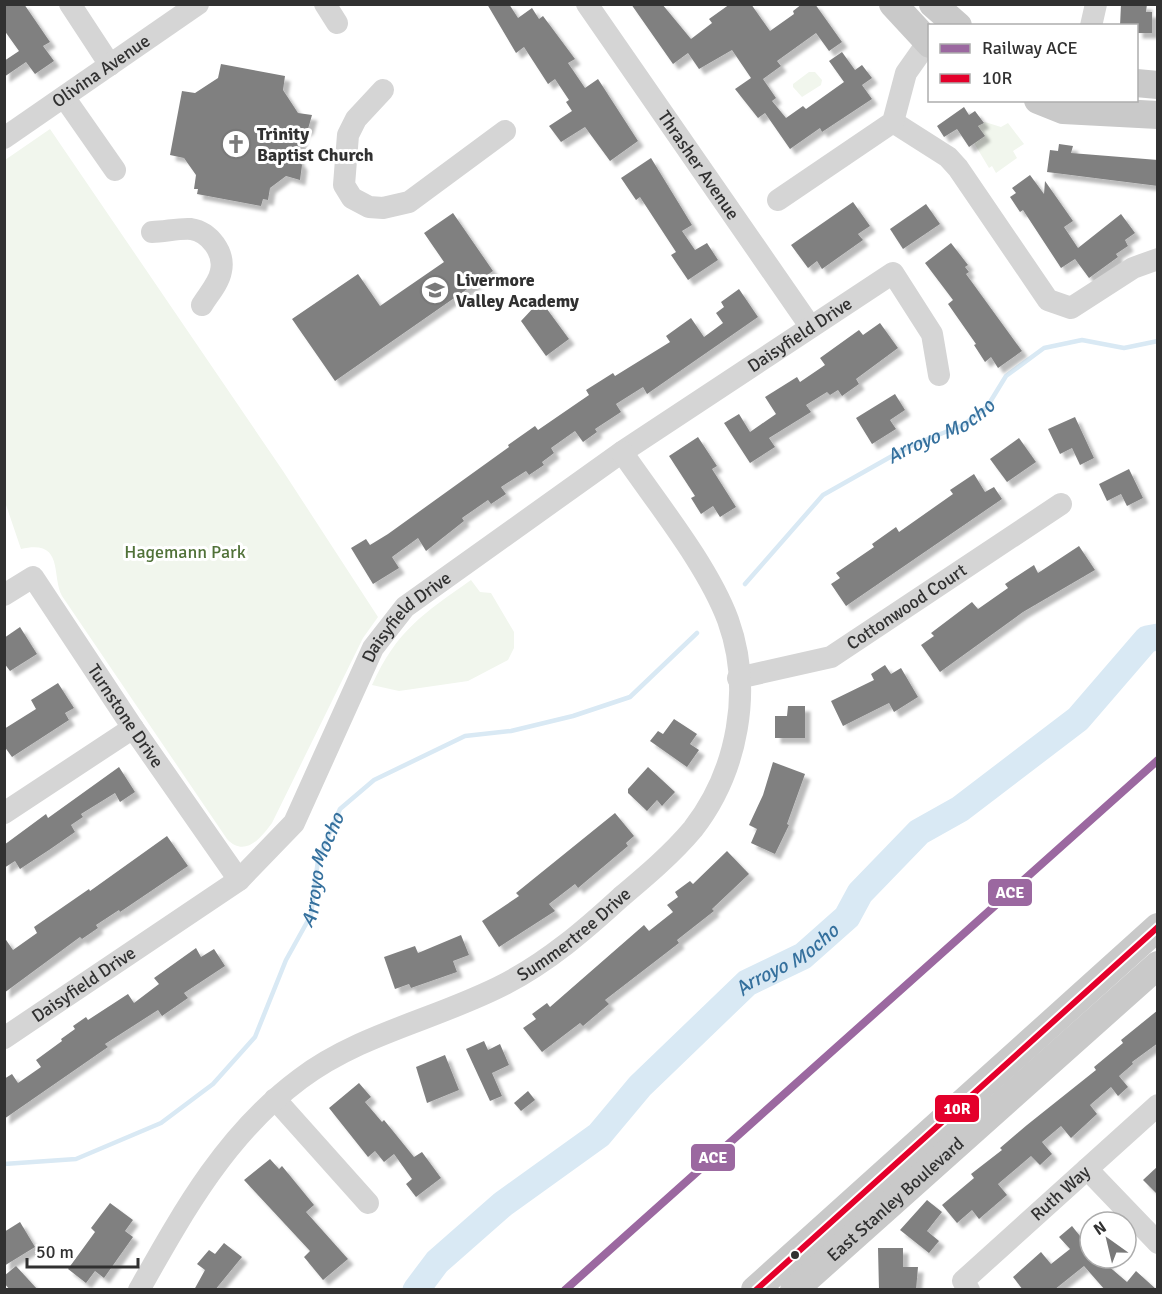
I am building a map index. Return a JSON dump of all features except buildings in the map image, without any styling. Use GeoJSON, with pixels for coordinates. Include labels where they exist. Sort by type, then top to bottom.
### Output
{"type":"FeatureCollection","features":[{"type":"Feature","properties":{"kind":"main road"},"geometry":{"type":"LineString","coordinates":[[893,4],[930,24]]}},
{"type":"Feature","properties":{"kind":"main road"},"geometry":{"type":"LineString","coordinates":[[1138,83],[1158,85]]}},
{"type":"Feature","properties":{"kind":"main road"},"geometry":{"type":"LineString","coordinates":[[1043,102],[1063,110],[1158,115]]}},
{"type":"Feature","properties":{"kind":"main road","name":"East Stanley Boulevard"},"geometry":{"type":"LineString","coordinates":[[756,1289],[1158,927]]}},
{"type":"Feature","properties":{"kind":"main road","name":"East Stanley Boulevard"},"geometry":{"type":"LineString","coordinates":[[794,1290],[1158,964]]}},
{"type":"Feature","properties":{"kind":"street"},"geometry":{"type":"LineString","coordinates":[[70,4],[110,65]]}},
{"type":"Feature","properties":{"kind":"street","name":"Olivina Avenue"},"geometry":{"type":"LineString","coordinates":[[4,138],[198,4]]}},
{"type":"Feature","properties":{"kind":"street","name":"Thrasher Avenue"},"geometry":{"type":"LineString","coordinates":[[587,4],[810,326]]}},
{"type":"Feature","properties":{"kind":"street"},"geometry":{"type":"LineString","coordinates":[[1091,24],[1096,4]]}},
{"type":"Feature","properties":{"kind":"street"},"geometry":{"type":"LineString","coordinates":[[778,200],[893,122],[906,73],[928,41]]}},
{"type":"Feature","properties":{"kind":"street"},"geometry":{"type":"LineString","coordinates":[[383,90],[356,119],[348,135],[344,185],[352,198],[369,207],[383,208],[408,202],[505,131]]}},
{"type":"Feature","properties":{"kind":"street"},"geometry":{"type":"LineString","coordinates":[[64,97],[115,170]]}},
{"type":"Feature","properties":{"kind":"street"},"geometry":{"type":"LineString","coordinates":[[893,122],[948,157],[958,168],[1048,300],[1071,308],[1133,268],[1158,259]]}},
{"type":"Feature","properties":{"kind":"street"},"geometry":{"type":"LineString","coordinates":[[152,232],[191,229],[206,235],[216,246],[222,263],[221,274],[202,305]]}},
{"type":"Feature","properties":{"kind":"street","name":"Daisyfield Drive"},"geometry":{"type":"LineString","coordinates":[[4,1038],[240,880],[294,823],[373,648],[405,607],[622,453],[893,273],[932,334],[939,375]]}},
{"type":"Feature","properties":{"kind":"street","name":"Summertree Drive"},"geometry":{"type":"LineString","coordinates":[[139,1290],[194,1194],[221,1156],[274,1099],[302,1077],[373,1037],[452,1008],[505,984],[579,936],[693,828],[715,793],[730,761],[739,720],[738,658],[728,620],[713,590],[622,453]]}},
{"type":"Feature","properties":{"kind":"street","name":"Cottonwood Court"},"geometry":{"type":"LineString","coordinates":[[738,678],[831,657],[1061,504]]}},
{"type":"Feature","properties":{"kind":"street","name":"Turnstone Drive"},"geometry":{"type":"LineString","coordinates":[[4,595],[33,577],[133,728],[240,880]]}},
{"type":"Feature","properties":{"kind":"street"},"geometry":{"type":"LineString","coordinates":[[4,813],[133,728]]}},
{"type":"Feature","properties":{"kind":"street"},"geometry":{"type":"LineString","coordinates":[[274,1099],[368,1203]]}},
{"type":"Feature","properties":{"kind":"street","name":"Ruth Way"},"geometry":{"type":"LineString","coordinates":[[966,1285],[1158,1105]]}},
{"type":"Feature","properties":{"kind":"street"},"geometry":{"type":"LineString","coordinates":[[1088,1169],[1158,1243]]}},
{"type":"Feature","properties":{"kind":"green space"},"geometry":{"type":"Polygon","coordinates":[[[809,72],[815,72],[822,80],[821,85],[802,97],[793,84],[809,72]]]}},
{"type":"Feature","properties":{"kind":"green space"},"geometry":{"type":"Polygon","coordinates":[[[985,122],[1001,127],[1008,123],[1024,144],[1013,151],[1017,158],[996,173],[992,166],[989,168],[974,143],[984,136],[978,126],[985,122]]]}},
{"type":"Feature","properties":{"kind":"green space","name":"Hagemann Park"},"geometry":{"type":"Polygon","coordinates":[[[50,129],[283,471],[378,617],[363,638],[272,823],[258,840],[246,846],[240,847],[227,839],[62,596],[54,561],[50,554],[44,549],[35,547],[21,549],[5,502],[5,160],[50,129]]]}},
{"type":"Feature","properties":{"kind":"green space"},"geometry":{"type":"Polygon","coordinates":[[[471,580],[480,592],[491,593],[514,632],[514,648],[508,660],[468,681],[399,691],[372,685],[391,650],[413,625],[471,580]]]}},
{"type":"Feature","properties":{"kind":"waterway","name":"Arroyo Mocho"},"geometry":{"type":"LineString","coordinates":[[745,584],[823,495],[908,447],[963,425],[987,407],[1006,376],[1044,348],[1082,340],[1124,348],[1158,341]]}},
{"type":"Feature","properties":{"kind":"waterway","name":"Arroyo Mocho"},"geometry":{"type":"LineString","coordinates":[[4,1164],[76,1159],[161,1123],[213,1084],[255,1037],[286,960],[311,915],[318,860],[340,809],[374,780],[465,736],[511,731],[573,716],[630,697],[697,633]]}},
{"type":"Feature","properties":{"kind":"waterway","name":"Arroyo Mocho"},"geometry":{"type":"LineString","coordinates":[[416,1290],[437,1262],[503,1204],[599,1135],[640,1086],[747,983],[803,956],[847,917],[860,893],[919,832],[960,809],[1078,719],[1147,639],[1158,637]]}},
{"type":"Feature","properties":{"kind":"rail line","name":"ACE"},"geometry":{"type":"LineString","coordinates":[[565,1290],[1158,760]]}},
{"type":"Feature","properties":{"kind":"transit line","name":"10R"},"geometry":{"type":"LineString","coordinates":[[756,1290],[1158,927]]}},
{"type":"Feature","properties":{"kind":"place","name":"Trinity Baptist Church"},"geometry":{"type":"Point","coordinates":[236,144]}},
{"type":"Feature","properties":{"kind":"place","name":"Livermore Valley Academy"},"geometry":{"type":"Point","coordinates":[435,290]}}]}
